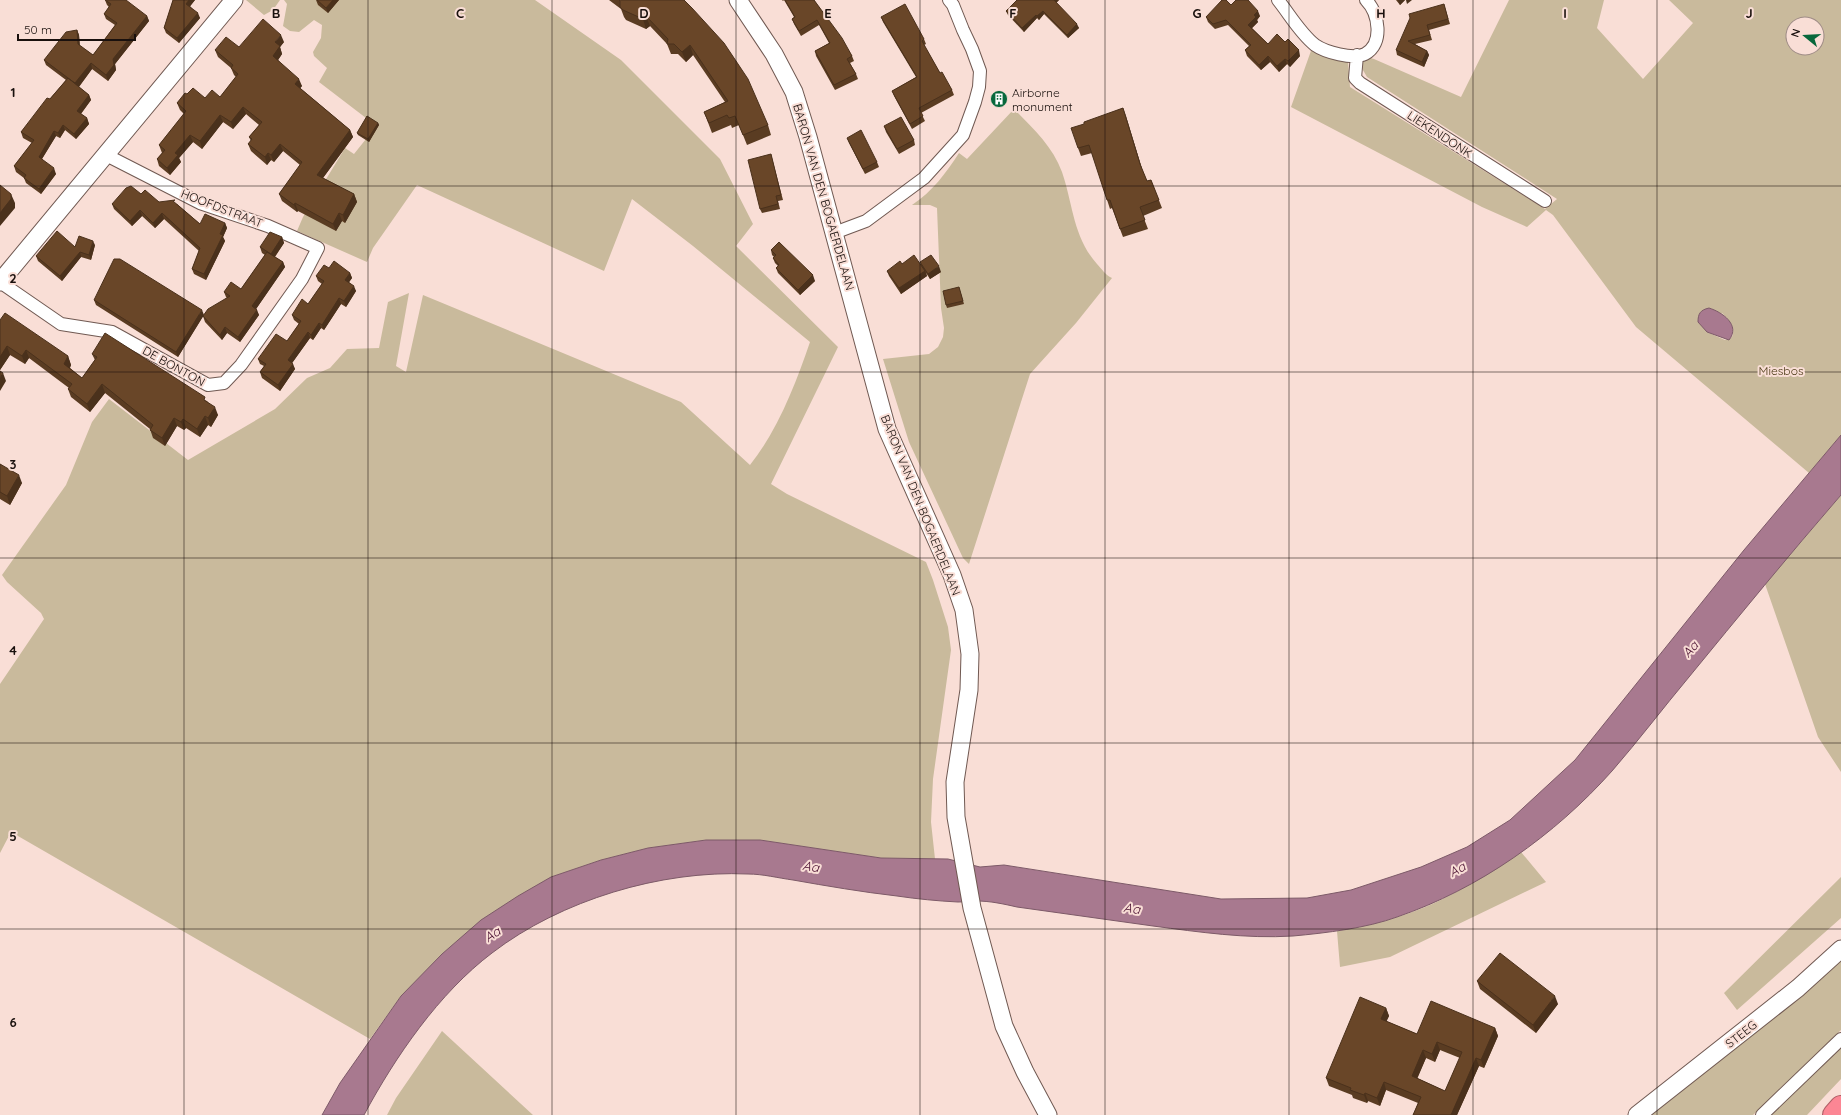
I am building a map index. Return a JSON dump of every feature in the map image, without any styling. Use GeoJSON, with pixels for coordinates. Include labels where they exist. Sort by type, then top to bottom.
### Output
{"type":"FeatureCollection","features":[{"type":"Feature","properties":{"kind":"highway"},"geometry":{"type":"LineString","coordinates":[[1834,1115],[1841,1107]]}},
{"type":"Feature","properties":{"kind":"main road"},"geometry":{"type":"LineString","coordinates":[[0,282],[234,0]]}},
{"type":"Feature","properties":{"kind":"main road","name":"BARON VAN DEN BOGAERDELAAN"},"geometry":{"type":"LineString","coordinates":[[738,0],[774,54],[794,92],[887,429],[952,575],[964,610],[970,654],[969,690],[955,782],[956,817],[972,908],[1004,1026],[1025,1072],[1048,1115]]}},
{"type":"Feature","properties":{"kind":"main road","name":"STEEG"},"geometry":{"type":"LineString","coordinates":[[1637,1115],[1792,993],[1841,949]]}},
{"type":"Feature","properties":{"kind":"street"},"geometry":{"type":"LineString","coordinates":[[1278,0],[1306,37],[1316,46],[1339,54],[1357,55],[1364,54],[1370,50],[1377,37],[1376,18],[1366,0]]}},
{"type":"Feature","properties":{"kind":"street"},"geometry":{"type":"LineString","coordinates":[[834,233],[866,221],[924,178],[963,135],[979,87],[980,71],[963,30],[954,2]]}},
{"type":"Feature","properties":{"kind":"street","name":"LIEKENDONK"},"geometry":{"type":"LineString","coordinates":[[1357,55],[1355,78],[1360,83],[1545,201]]}},
{"type":"Feature","properties":{"kind":"street","name":"HOOFDSTRAAT"},"geometry":{"type":"LineString","coordinates":[[106,155],[200,202],[268,226],[318,248]]}},
{"type":"Feature","properties":{"kind":"street","name":"DE BONTON"},"geometry":{"type":"LineString","coordinates":[[0,282],[61,324],[112,332],[208,385],[224,383],[241,365],[302,279],[318,248]]}},
{"type":"Feature","properties":{"kind":"street"},"geometry":{"type":"LineString","coordinates":[[1762,1115],[1841,1039]]}},
{"type":"Feature","properties":{"kind":"green space"},"geometry":{"type":"Polygon","coordinates":[[[246,0],[280,0],[273,10],[264,15],[246,0]]]}},
{"type":"Feature","properties":{"kind":"green space"},"geometry":{"type":"Polygon","coordinates":[[[284,0],[535,0],[621,60],[720,159],[753,224],[736,246],[838,347],[771,484],[787,494],[926,562],[948,627],[951,650],[933,779],[931,822],[935,859],[881,858],[760,840],[706,840],[648,848],[601,860],[551,877],[401,996],[370,1039],[11,832],[0,853],[0,684],[44,619],[41,613],[7,582],[2,575],[66,485],[92,422],[109,399],[188,460],[275,409],[307,378],[330,368],[347,349],[379,348],[388,302],[409,293],[396,366],[406,372],[423,295],[681,402],[750,465],[778,422],[799,374],[810,342],[693,246],[632,199],[604,271],[417,185],[373,248],[367,262],[297,231],[303,217],[345,148],[354,154],[366,139],[357,132],[366,118],[319,82],[327,68],[314,56],[313,52],[321,38],[322,25],[314,20],[299,32],[290,31],[283,26],[287,4],[284,0]]]}},
{"type":"Feature","properties":{"kind":"green space","name":"Miesbos"},"geometry":{"type":"Polygon","coordinates":[[[1509,0],[1604,0],[1597,28],[1643,79],[1693,23],[1669,0],[1841,0],[1841,435],[1809,473],[1636,327],[1553,215],[1546,210],[1527,227],[1482,207],[1291,107],[1312,48],[1323,55],[1348,62],[1350,87],[1545,209],[1557,199],[1367,77],[1360,65],[1366,57],[1374,59],[1461,97],[1509,0]],[[1722,313],[1707,332],[1725,340],[1732,337],[1733,330],[1722,313]]]}},
{"type":"Feature","properties":{"kind":"green space"},"geometry":{"type":"Polygon","coordinates":[[[1014,109],[1042,138],[1053,154],[1062,172],[1078,231],[1083,243],[1089,254],[1105,274],[1112,278],[1076,323],[1030,374],[969,564],[963,558],[909,442],[883,359],[929,354],[938,347],[943,337],[944,328],[941,308],[937,208],[930,205],[912,205],[938,182],[959,153],[967,159],[1014,109]]]}},
{"type":"Feature","properties":{"kind":"green space"},"geometry":{"type":"Polygon","coordinates":[[[1841,495],[1841,772],[1818,737],[1765,584],[1841,495]]]}},
{"type":"Feature","properties":{"kind":"green space"},"geometry":{"type":"Polygon","coordinates":[[[1521,852],[1546,882],[1390,957],[1340,967],[1337,931],[1373,924],[1411,913],[1460,890],[1521,852]]]}},
{"type":"Feature","properties":{"kind":"green space"},"geometry":{"type":"Polygon","coordinates":[[[1841,877],[1841,918],[1737,1010],[1724,993],[1841,877]]]}},
{"type":"Feature","properties":{"kind":"green space"},"geometry":{"type":"Polygon","coordinates":[[[1841,958],[1841,1030],[1753,1115],[1646,1115],[1841,958]]]}},
{"type":"Feature","properties":{"kind":"green space"},"geometry":{"type":"Polygon","coordinates":[[[442,1031],[533,1115],[387,1115],[396,1098],[442,1031]]]}},
{"type":"Feature","properties":{"kind":"green space"},"geometry":{"type":"Polygon","coordinates":[[[1841,1045],[1841,1079],[1807,1115],[1768,1115],[1841,1045]]]}},
{"type":"Feature","properties":{"kind":"water"},"geometry":{"type":"Polygon","coordinates":[[[1709,308],[1724,316],[1731,324],[1733,329],[1729,340],[1707,332],[1698,322],[1700,313],[1709,308]]]}},
{"type":"Feature","properties":{"kind":"water","name":"Aa"},"geometry":{"type":"Polygon","coordinates":[[[1841,435],[1841,495],[1802,540],[1612,771],[1566,817],[1514,858],[1457,891],[1427,905],[1385,921],[1360,927],[1332,932],[1293,936],[1258,937],[1170,928],[987,902],[958,902],[912,898],[748,874],[715,874],[681,877],[647,883],[613,892],[580,904],[549,918],[519,934],[492,953],[454,987],[420,1027],[376,1093],[364,1115],[322,1115],[340,1083],[401,996],[442,954],[481,920],[551,877],[601,860],[648,848],[706,840],[760,840],[881,858],[948,859],[980,867],[1004,865],[1221,899],[1307,898],[1351,890],[1421,867],[1467,847],[1510,820],[1575,760],[1744,550],[1841,435]]]}},
{"type":"Feature","properties":{"kind":"building"},"geometry":{"type":"Polygon","coordinates":[[[105,0],[126,0],[147,16],[113,59],[114,65],[106,75],[91,63],[75,83],[44,60],[66,32],[77,30],[78,44],[93,55],[117,23],[104,14],[111,4],[105,0]]]}},
{"type":"Feature","properties":{"kind":"building"},"geometry":{"type":"Polygon","coordinates":[[[173,0],[189,0],[186,4],[198,13],[177,38],[164,28],[173,0]]]}},
{"type":"Feature","properties":{"kind":"building"},"geometry":{"type":"Polygon","coordinates":[[[317,0],[333,0],[326,8],[317,0]]]}},
{"type":"Feature","properties":{"kind":"building"},"geometry":{"type":"Polygon","coordinates":[[[619,0],[684,0],[724,43],[748,79],[768,125],[743,135],[735,116],[729,118],[727,115],[709,123],[704,112],[728,101],[690,45],[682,52],[674,44],[667,44],[668,39],[646,16],[643,19],[623,10],[620,7],[619,0]]]}},
{"type":"Feature","properties":{"kind":"building"},"geometry":{"type":"Polygon","coordinates":[[[785,0],[814,0],[842,38],[852,56],[847,59],[856,74],[834,85],[815,51],[830,43],[817,20],[799,31],[792,19],[795,17],[785,0]]]}},
{"type":"Feature","properties":{"kind":"building"},"geometry":{"type":"Polygon","coordinates":[[[1017,0],[1054,0],[1077,24],[1067,35],[1043,11],[1037,16],[1036,15],[1022,28],[1006,11],[1017,0]]]}},
{"type":"Feature","properties":{"kind":"building"},"geometry":{"type":"Polygon","coordinates":[[[1222,0],[1226,0],[1231,5],[1236,0],[1248,0],[1258,11],[1254,15],[1256,17],[1248,25],[1268,44],[1277,34],[1285,42],[1288,39],[1299,50],[1288,61],[1285,59],[1277,66],[1268,56],[1259,65],[1245,50],[1251,45],[1226,20],[1213,24],[1206,17],[1222,0]]]}},
{"type":"Feature","properties":{"kind":"building"},"geometry":{"type":"Polygon","coordinates":[[[905,4],[924,39],[922,41],[940,73],[942,72],[952,90],[919,108],[923,116],[910,124],[892,91],[917,77],[881,17],[905,4]]]}},
{"type":"Feature","properties":{"kind":"building"},"geometry":{"type":"Polygon","coordinates":[[[1444,4],[1448,19],[1427,25],[1430,35],[1408,41],[1427,51],[1422,62],[1396,50],[1410,18],[1409,14],[1444,4]]]}},
{"type":"Feature","properties":{"kind":"building"},"geometry":{"type":"Polygon","coordinates":[[[263,19],[281,35],[275,42],[280,46],[273,56],[299,79],[295,84],[350,130],[317,175],[354,194],[343,215],[339,213],[333,224],[295,203],[294,205],[279,194],[302,162],[280,144],[271,155],[268,153],[265,157],[248,144],[252,139],[249,137],[262,122],[243,107],[231,122],[220,115],[200,141],[190,135],[175,153],[178,155],[167,168],[157,159],[165,150],[159,145],[186,111],[177,103],[185,93],[187,94],[193,88],[205,98],[212,90],[220,97],[238,74],[231,68],[233,65],[215,50],[226,37],[239,47],[263,19]]]}},
{"type":"Feature","properties":{"kind":"building"},"geometry":{"type":"Polygon","coordinates":[[[68,78],[89,95],[77,111],[87,118],[74,134],[63,125],[58,133],[54,131],[39,157],[54,168],[39,189],[24,178],[26,175],[14,166],[34,140],[21,132],[47,98],[50,99],[68,78]]]}},
{"type":"Feature","properties":{"kind":"building"},"geometry":{"type":"Polygon","coordinates":[[[1123,108],[1140,164],[1147,181],[1151,180],[1159,200],[1140,207],[1145,220],[1120,229],[1110,200],[1107,200],[1089,145],[1078,148],[1071,128],[1123,108]]]}},
{"type":"Feature","properties":{"kind":"building"},"geometry":{"type":"Polygon","coordinates":[[[367,116],[378,123],[368,139],[357,133],[367,116]]]}},
{"type":"Feature","properties":{"kind":"building"},"geometry":{"type":"Polygon","coordinates":[[[901,117],[914,140],[897,149],[884,126],[901,117]]]}},
{"type":"Feature","properties":{"kind":"building"},"geometry":{"type":"Polygon","coordinates":[[[861,130],[877,162],[863,169],[847,138],[861,130]]]}},
{"type":"Feature","properties":{"kind":"building"},"geometry":{"type":"Polygon","coordinates":[[[771,154],[781,195],[776,196],[778,204],[760,209],[748,160],[771,154]]]}},
{"type":"Feature","properties":{"kind":"building"},"geometry":{"type":"Polygon","coordinates":[[[0,185],[11,194],[11,199],[0,213],[0,185]]]}},
{"type":"Feature","properties":{"kind":"building"},"geometry":{"type":"Polygon","coordinates":[[[131,186],[141,194],[145,190],[159,202],[175,200],[173,201],[200,224],[205,214],[225,223],[220,234],[223,235],[204,274],[192,269],[200,248],[162,213],[153,223],[140,210],[130,221],[112,204],[126,188],[131,186]]]}},
{"type":"Feature","properties":{"kind":"building"},"geometry":{"type":"Polygon","coordinates":[[[57,231],[75,247],[79,236],[93,241],[89,255],[80,252],[60,276],[36,256],[57,231]]]}},
{"type":"Feature","properties":{"kind":"building"},"geometry":{"type":"Polygon","coordinates":[[[270,232],[282,237],[271,254],[260,247],[270,232]]]}},
{"type":"Feature","properties":{"kind":"building"},"geometry":{"type":"Polygon","coordinates":[[[779,242],[813,275],[798,290],[776,268],[779,265],[773,258],[776,255],[771,250],[779,242]]]}},
{"type":"Feature","properties":{"kind":"building"},"geometry":{"type":"Polygon","coordinates":[[[267,252],[283,262],[252,306],[257,310],[238,337],[225,327],[220,335],[203,316],[208,309],[230,296],[224,292],[231,282],[241,289],[267,252]]]}},
{"type":"Feature","properties":{"kind":"building"},"geometry":{"type":"Polygon","coordinates":[[[914,255],[925,271],[899,288],[887,271],[900,261],[902,264],[914,255]]]}},
{"type":"Feature","properties":{"kind":"building"},"geometry":{"type":"Polygon","coordinates":[[[931,255],[939,266],[928,274],[920,262],[931,255]]]}},
{"type":"Feature","properties":{"kind":"building"},"geometry":{"type":"Polygon","coordinates":[[[114,259],[120,259],[202,310],[176,352],[94,300],[114,259]]]}},
{"type":"Feature","properties":{"kind":"building"},"geometry":{"type":"Polygon","coordinates":[[[334,261],[350,273],[345,280],[354,286],[344,301],[339,298],[322,325],[319,323],[311,335],[308,332],[288,360],[293,364],[278,385],[260,372],[266,364],[258,359],[276,334],[287,341],[301,321],[292,315],[302,299],[308,304],[324,281],[316,276],[324,265],[329,268],[334,261]]]}},
{"type":"Feature","properties":{"kind":"building"},"geometry":{"type":"Polygon","coordinates":[[[959,287],[963,301],[946,305],[943,291],[959,287]]]}},
{"type":"Feature","properties":{"kind":"building"},"geometry":{"type":"Polygon","coordinates":[[[5,313],[68,356],[64,364],[82,378],[97,357],[92,354],[105,333],[205,397],[204,400],[215,407],[208,418],[205,416],[197,429],[183,419],[181,422],[174,418],[162,438],[150,430],[153,425],[102,384],[87,404],[68,389],[72,384],[26,350],[22,356],[7,346],[0,357],[0,320],[5,313]]]}},
{"type":"Feature","properties":{"kind":"building"},"geometry":{"type":"Polygon","coordinates":[[[0,371],[3,373],[0,378],[0,371]]]}},
{"type":"Feature","properties":{"kind":"building"},"geometry":{"type":"Polygon","coordinates":[[[0,464],[19,475],[7,496],[0,492],[0,464]]]}},
{"type":"Feature","properties":{"kind":"building"},"geometry":{"type":"Polygon","coordinates":[[[1500,953],[1555,996],[1533,1025],[1477,981],[1500,953]]]}},
{"type":"Feature","properties":{"kind":"building"},"geometry":{"type":"Polygon","coordinates":[[[1360,997],[1386,1008],[1381,1019],[1417,1034],[1431,1001],[1495,1028],[1481,1060],[1476,1058],[1451,1115],[1413,1115],[1421,1097],[1384,1082],[1377,1098],[1365,1093],[1364,1095],[1350,1090],[1351,1088],[1326,1078],[1360,997]],[[1437,1042],[1432,1054],[1423,1050],[1412,1076],[1445,1091],[1462,1052],[1437,1042]]]}},
{"type":"Feature","properties":{"kind":"place","name":"Airborne monument"},"geometry":{"type":"Point","coordinates":[999,99]}}]}
